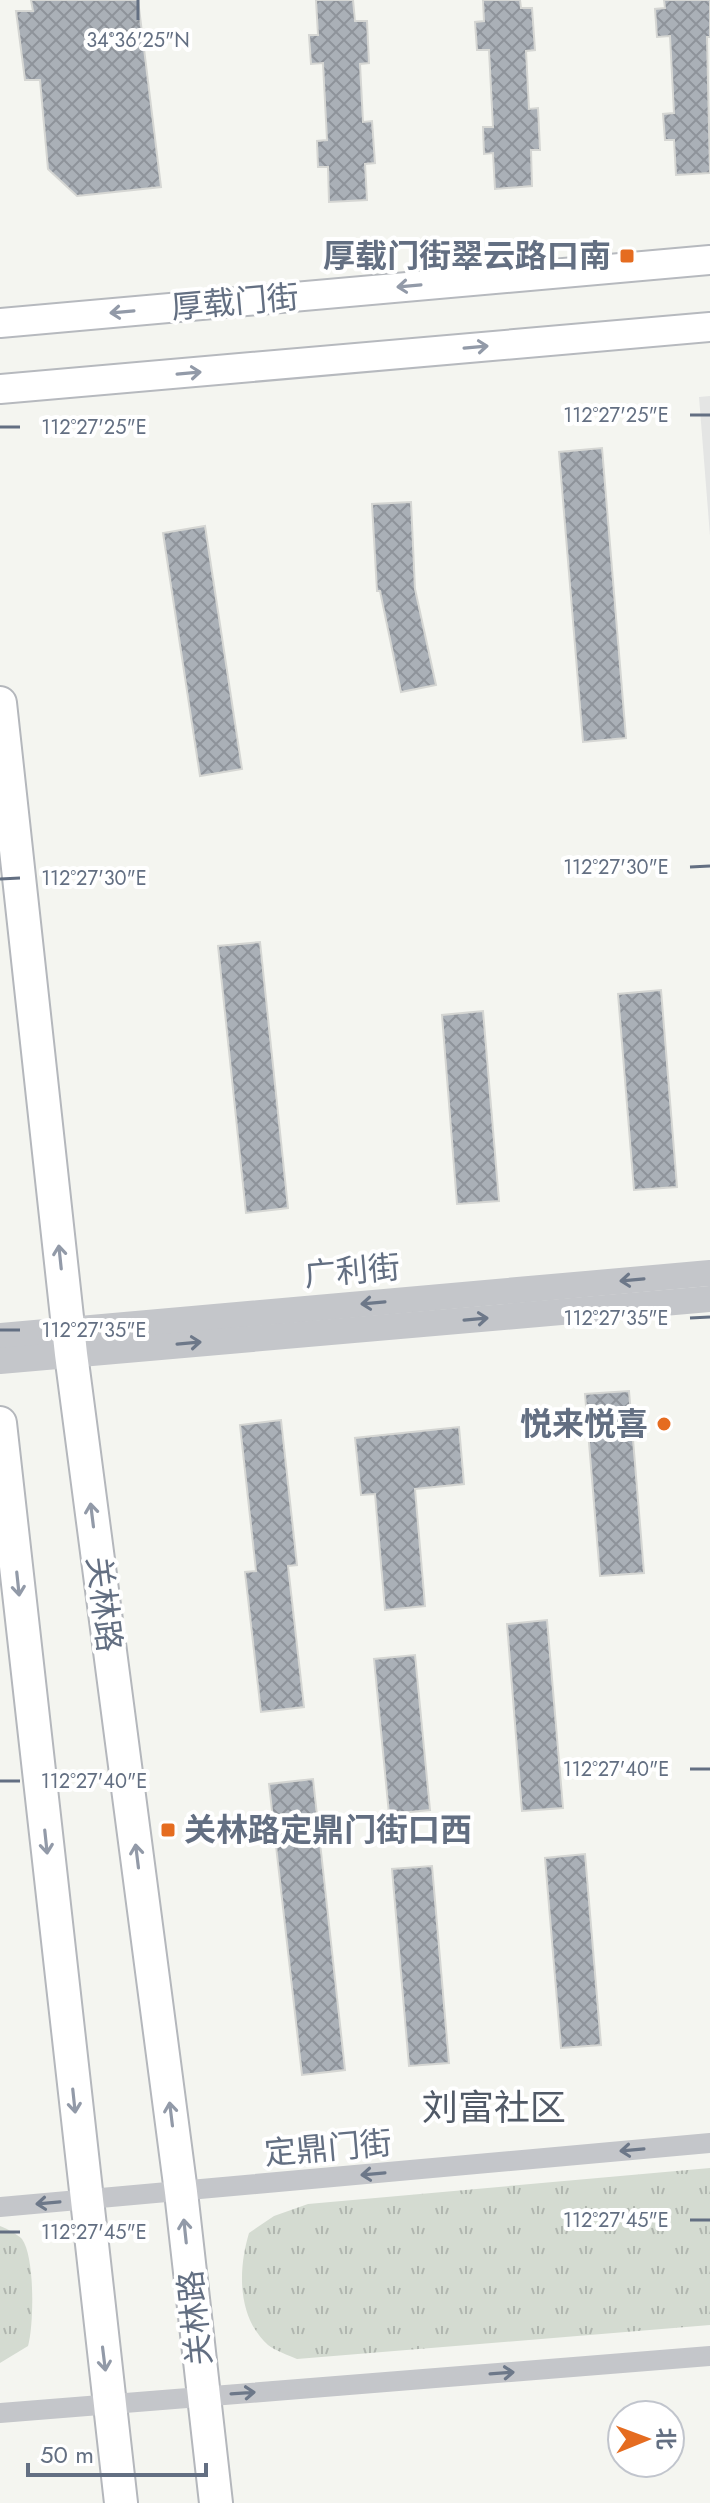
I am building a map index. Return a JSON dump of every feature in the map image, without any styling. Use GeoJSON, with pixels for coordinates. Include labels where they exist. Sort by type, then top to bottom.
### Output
{"type":"FeatureCollection","features":[{"type":"Feature","properties":{"kind":"main road","name":"厚载门街"},"geometry":{"type":"LineString","coordinates":[[0,323],[710,260]]}},
{"type":"Feature","properties":{"kind":"main road","name":"厚载门街"},"geometry":{"type":"LineString","coordinates":[[0,389],[710,327]]}},
{"type":"Feature","properties":{"kind":"main road","name":"关林路"},"geometry":{"type":"LineString","coordinates":[[0,703],[70,1342],[181,2192],[216,2503]]}},
{"type":"Feature","properties":{"kind":"main road"},"geometry":{"type":"LineString","coordinates":[[0,1423],[121,2503]]}},
{"type":"Feature","properties":{"kind":"street","name":"广利街"},"geometry":{"type":"LineString","coordinates":[[0,1361],[70,1342],[710,1273]]}},
{"type":"Feature","properties":{"kind":"street","name":"广利街"},"geometry":{"type":"LineString","coordinates":[[0,1336],[70,1342],[710,1299]]}},
{"type":"Feature","properties":{"kind":"street","name":"定鼎门街"},"geometry":{"type":"LineString","coordinates":[[0,2207],[710,2143]]}},
{"type":"Feature","properties":{"kind":"street"},"geometry":{"type":"LineString","coordinates":[[0,2413],[710,2356]]}},
{"type":"Feature","properties":{"kind":"shaded area"},"geometry":{"type":"Polygon","coordinates":[[[710,396],[710,536],[699,397],[710,396]]]}},
{"type":"Feature","properties":{"kind":"green space"},"geometry":{"type":"Polygon","coordinates":[[[710,2168],[710,2325],[297,2359],[268,2345],[250,2321],[245,2307],[242,2277],[249,2233],[274,2216],[308,2204],[710,2168]]]}},
{"type":"Feature","properties":{"kind":"green space"},"geometry":{"type":"Polygon","coordinates":[[[0,2226],[20,2237],[26,2248],[32,2308],[28,2346],[0,2363],[0,2226]]]}},
{"type":"Feature","properties":{"kind":"building"},"geometry":{"type":"Polygon","coordinates":[[[31,0],[138,0],[161,187],[77,196],[48,169],[40,80],[25,80],[16,11],[33,11],[31,0]]]}},
{"type":"Feature","properties":{"kind":"building"},"geometry":{"type":"Polygon","coordinates":[[[316,0],[353,0],[355,21],[367,21],[369,63],[360,64],[363,122],[372,121],[375,163],[365,164],[367,200],[329,202],[328,167],[318,167],[317,141],[327,140],[323,63],[311,64],[309,35],[318,35],[316,0]]]}},
{"type":"Feature","properties":{"kind":"building"},"geometry":{"type":"Polygon","coordinates":[[[483,0],[520,0],[521,8],[532,8],[535,50],[526,51],[529,109],[538,108],[540,150],[531,150],[532,186],[495,189],[493,153],[484,154],[483,127],[493,127],[489,50],[477,50],[475,22],[484,21],[483,0]]]}},
{"type":"Feature","properties":{"kind":"building"},"geometry":{"type":"Polygon","coordinates":[[[664,0],[710,0],[710,37],[707,37],[710,173],[676,175],[674,140],[665,140],[663,114],[674,113],[670,36],[657,37],[655,9],[665,8],[664,0]]]}},
{"type":"Feature","properties":{"kind":"building"},"geometry":{"type":"Polygon","coordinates":[[[602,448],[626,738],[583,742],[559,452],[602,448]]]}},
{"type":"Feature","properties":{"kind":"building"},"geometry":{"type":"Polygon","coordinates":[[[411,502],[415,589],[436,685],[401,692],[380,591],[377,591],[372,504],[411,502]]]}},
{"type":"Feature","properties":{"kind":"building"},"geometry":{"type":"Polygon","coordinates":[[[205,526],[242,769],[200,776],[163,533],[205,526]]]}},
{"type":"Feature","properties":{"kind":"building"},"geometry":{"type":"Polygon","coordinates":[[[260,942],[288,1208],[246,1213],[218,946],[260,942]]]}},
{"type":"Feature","properties":{"kind":"building"},"geometry":{"type":"Polygon","coordinates":[[[661,990],[677,1187],[634,1190],[618,994],[661,990]]]}},
{"type":"Feature","properties":{"kind":"building"},"geometry":{"type":"Polygon","coordinates":[[[483,1011],[499,1201],[457,1204],[442,1015],[483,1011]]]}},
{"type":"Feature","properties":{"kind":"building"},"geometry":{"type":"Polygon","coordinates":[[[629,1391],[644,1573],[600,1576],[585,1394],[629,1391]]]}},
{"type":"Feature","properties":{"kind":"building"},"geometry":{"type":"Polygon","coordinates":[[[281,1420],[297,1565],[288,1566],[304,1707],[261,1712],[245,1572],[256,1571],[240,1425],[281,1420]]]}},
{"type":"Feature","properties":{"kind":"building"},"geometry":{"type":"Polygon","coordinates":[[[459,1427],[464,1484],[415,1489],[425,1606],[385,1610],[375,1494],[361,1495],[355,1438],[459,1427]]]}},
{"type":"Feature","properties":{"kind":"building"},"geometry":{"type":"Polygon","coordinates":[[[547,1620],[563,1808],[522,1811],[507,1624],[547,1620]]]}},
{"type":"Feature","properties":{"kind":"building"},"geometry":{"type":"Polygon","coordinates":[[[415,1655],[430,1810],[389,1814],[374,1659],[415,1655]]]}},
{"type":"Feature","properties":{"kind":"building"},"geometry":{"type":"Polygon","coordinates":[[[313,1779],[345,2070],[302,2075],[269,1784],[313,1779]]]}},
{"type":"Feature","properties":{"kind":"building"},"geometry":{"type":"Polygon","coordinates":[[[585,1854],[601,2045],[561,2048],[545,1858],[585,1854]]]}},
{"type":"Feature","properties":{"kind":"building"},"geometry":{"type":"Polygon","coordinates":[[[432,1866],[449,2063],[409,2066],[392,1869],[432,1866]]]}},
{"type":"Feature","properties":{"kind":"place","name":"厚载门街翠云路口南"},"geometry":{"type":"Point","coordinates":[627,256]}},
{"type":"Feature","properties":{"kind":"place","name":"悦来悦喜"},"geometry":{"type":"Point","coordinates":[664,1424]}},
{"type":"Feature","properties":{"kind":"place","name":"关林路定鼎门街口西"},"geometry":{"type":"Point","coordinates":[168,1830]}},
{"type":"Feature","properties":{"kind":"district","name":"刘富社区"},"geometry":{"type":"Point","coordinates":[494,2107]}}]}
